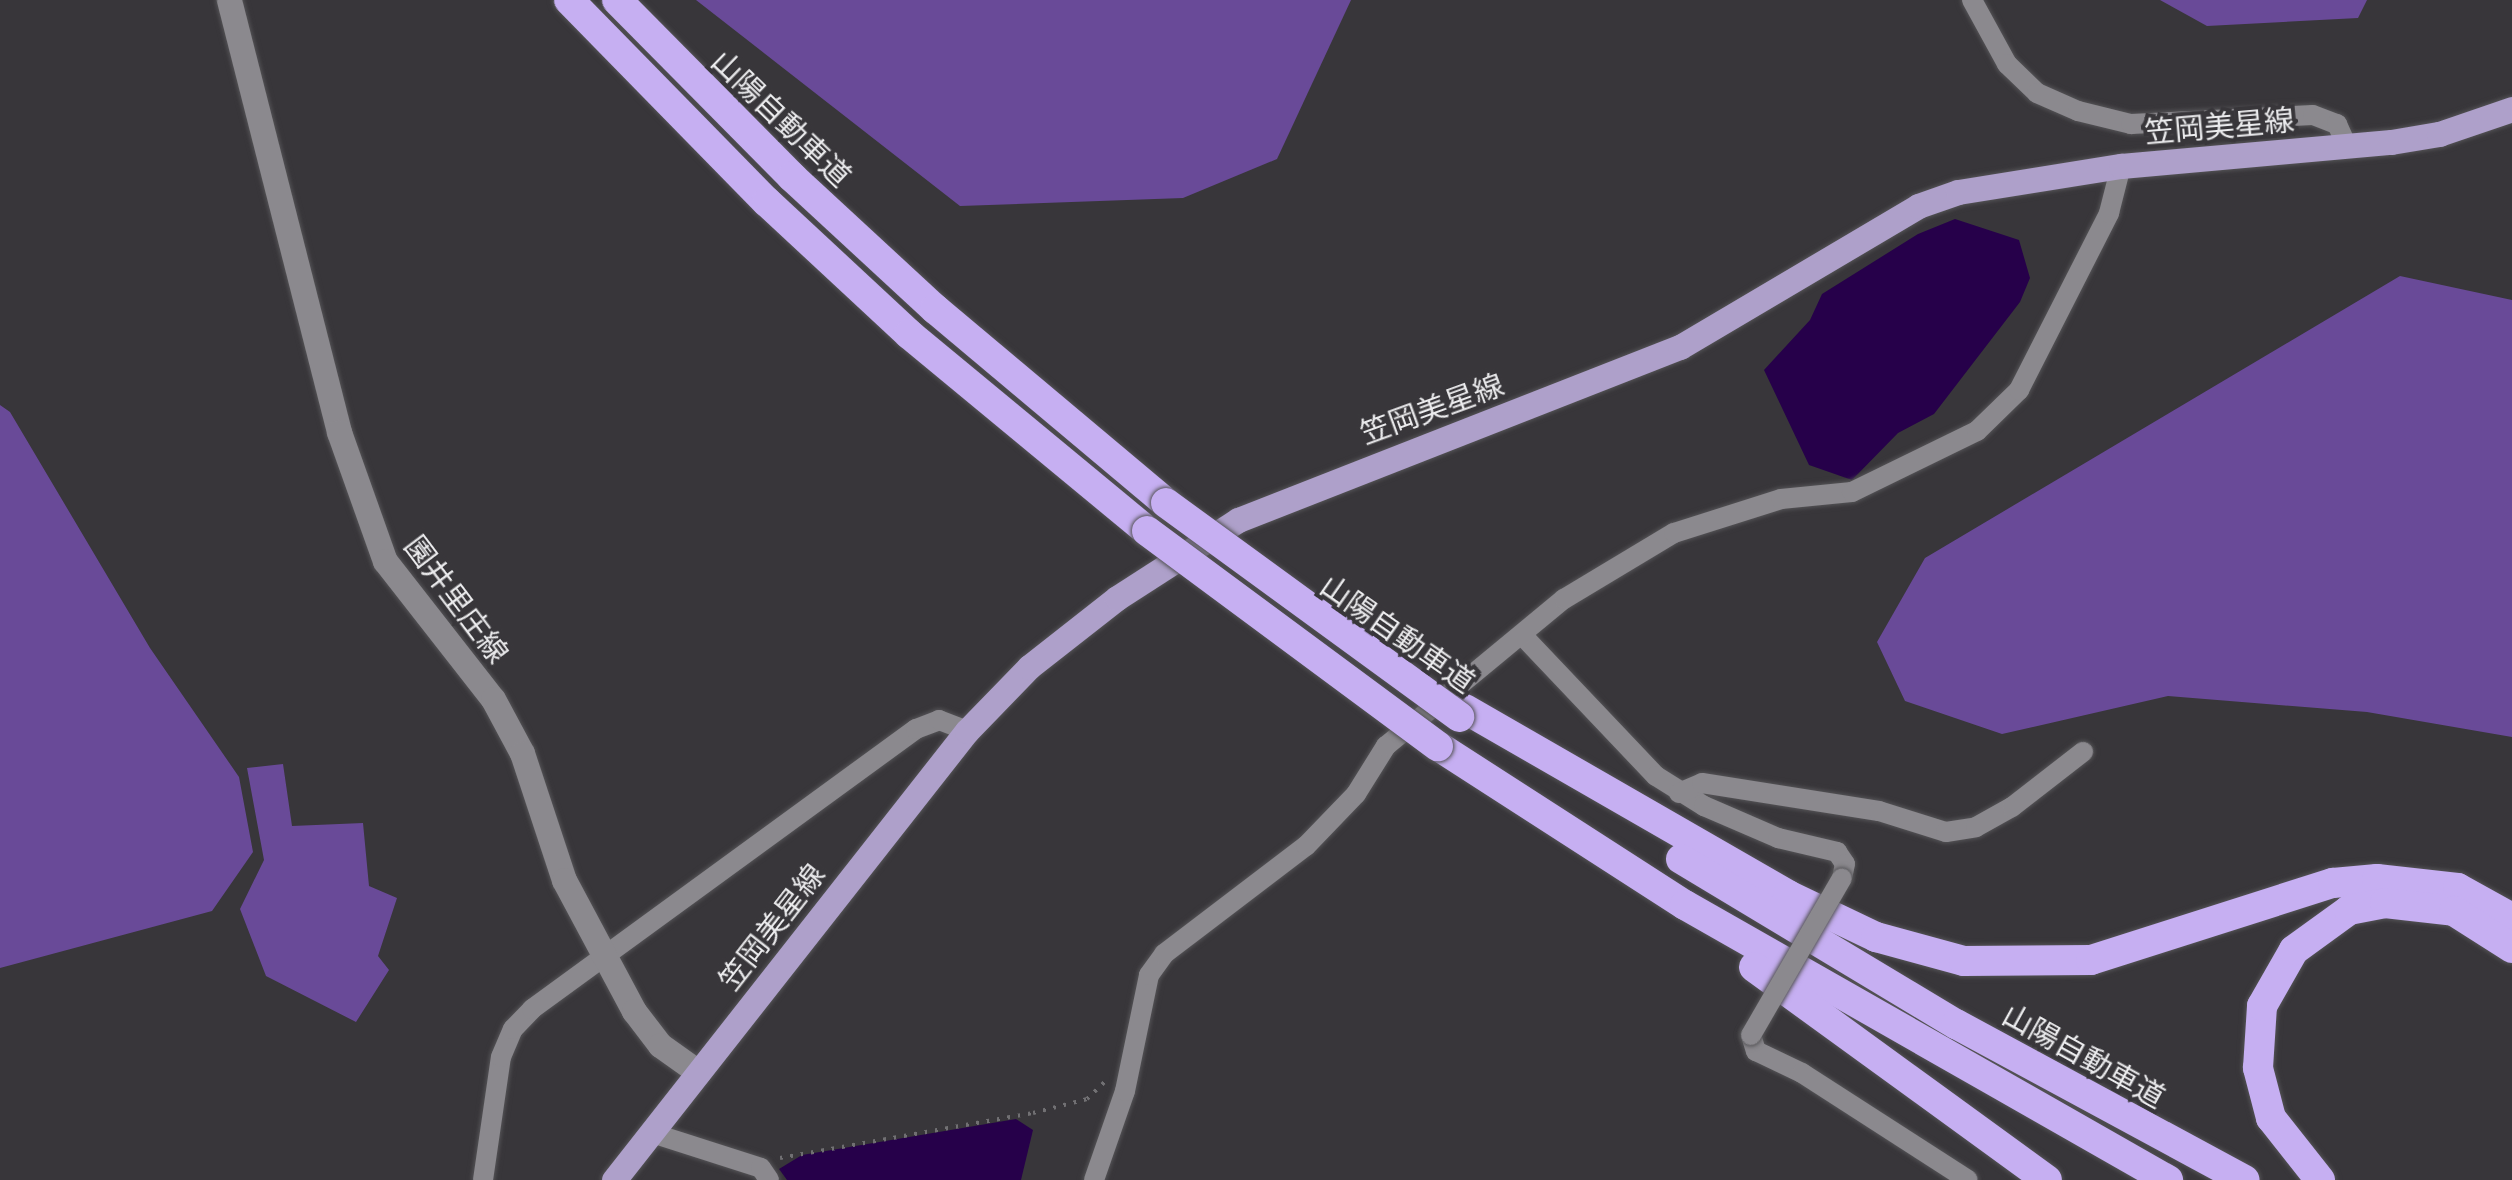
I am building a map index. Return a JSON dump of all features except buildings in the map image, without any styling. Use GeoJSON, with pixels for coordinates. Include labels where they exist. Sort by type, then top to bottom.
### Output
{"type":"FeatureCollection","features":[{"type":"Feature","properties":{"kind":"highway"},"geometry":{"type":"LineString","coordinates":[[569,0],[766,202],[909,334],[1147,531],[1438,746],[1566,830],[1938,1054],[2168,1180]]}},
{"type":"Feature","properties":{"kind":"highway","name":"山陽自動車道"},"geometry":{"type":"LineString","coordinates":[[617,0],[920,296],[1166,503],[1356,646],[1956,1024],[2244,1180]]}},
{"type":"Feature","properties":{"kind":"highway"},"geometry":{"type":"LineString","coordinates":[[1462,714],[1788,895],[1876,936],[1964,961],[2091,960],[2333,883],[2377,879],[2458,888],[2512,918]]}},
{"type":"Feature","properties":{"kind":"highway"},"geometry":{"type":"LineString","coordinates":[[1566,830],[2046,1180]]}},
{"type":"Feature","properties":{"kind":"highway"},"geometry":{"type":"LineString","coordinates":[[2320,1180],[2271,1118],[2258,1068],[2262,1006],[2294,950],[2349,910],[2384,903],[2454,911],[2512,948]]}},
{"type":"Feature","properties":{"kind":"main road","name":"園井里庄線"},"geometry":{"type":"LineString","coordinates":[[229,0],[339,432],[385,561],[493,699],[522,753],[564,880],[605,950],[634,1011],[660,1046],[698,1072]]}},
{"type":"Feature","properties":{"kind":"main road","name":"笠岡美星線"},"geometry":{"type":"LineString","coordinates":[[614,1180],[966,730],[1029,667],[1102,610],[1238,520],[1680,347],[1918,206],[2007,181],[2439,134],[2512,110]]}},
{"type":"Feature","properties":{"kind":"street"},"geometry":{"type":"LineString","coordinates":[[1972,0],[2007,64],[2037,93],[2078,111],[2131,124],[2313,115],[2337,124],[2347,146]]}},
{"type":"Feature","properties":{"kind":"street"},"geometry":{"type":"LineString","coordinates":[[1094,1180],[1137,1040],[1150,976],[1164,954],[1306,846],[1356,794],[1386,746],[1523,636],[1564,598],[1674,534],[1781,499],[1852,492],[1978,431],[2020,390],[2110,213],[2121,166]]}},
{"type":"Feature","properties":{"kind":"street"},"geometry":{"type":"LineString","coordinates":[[1523,636],[1680,794],[1778,838],[1838,852],[1845,864],[1842,878],[1751,1034],[1756,1052],[1968,1180]]}},
{"type":"Feature","properties":{"kind":"street"},"geometry":{"type":"LineString","coordinates":[[483,1180],[501,1057],[512,1029],[605,950],[916,729],[939,720],[966,730]]}},
{"type":"Feature","properties":{"kind":"street"},"geometry":{"type":"LineString","coordinates":[[1680,794],[1702,783],[1879,811],[1946,832],[1976,827],[2012,807],[2083,752]]}},
{"type":"Feature","properties":{"kind":"street"},"geometry":{"type":"LineString","coordinates":[[652,1134],[765,1174]]}},
{"type":"Feature","properties":{"kind":"path"},"geometry":{"type":"LineString","coordinates":[[765,1174],[828,1145],[1033,1114],[1087,1099],[1137,1040]]}},
{"type":"Feature","properties":{"kind":"shaded area"},"geometry":{"type":"Polygon","coordinates":[[[696,0],[1351,0],[1277,159],[1183,198],[960,206],[696,0]]]}},
{"type":"Feature","properties":{"kind":"shaded area"},"geometry":{"type":"Polygon","coordinates":[[[2160,0],[2367,0],[2358,18],[2207,26],[2160,0]]]}},
{"type":"Feature","properties":{"kind":"shaded area"},"geometry":{"type":"Polygon","coordinates":[[[1955,219],[2019,240],[2030,278],[2020,302],[1934,414],[1898,433],[1852,480],[1809,465],[1764,370],[1810,320],[1822,294],[1918,234],[1955,219]]]}},
{"type":"Feature","properties":{"kind":"shaded area"},"geometry":{"type":"Polygon","coordinates":[[[2400,276],[2512,300],[2512,737],[2367,712],[2168,696],[2002,734],[1905,701],[1877,642],[1925,558],[2400,276]]]}},
{"type":"Feature","properties":{"kind":"shaded area"},"geometry":{"type":"Polygon","coordinates":[[[0,405],[10,412],[150,648],[239,777],[253,852],[212,911],[0,968],[0,405]]]}},
{"type":"Feature","properties":{"kind":"shaded area"},"geometry":{"type":"Polygon","coordinates":[[[283,764],[292,826],[363,823],[369,886],[397,898],[378,956],[389,970],[356,1022],[266,976],[240,909],[264,860],[247,768],[283,764]]]}},
{"type":"Feature","properties":{"kind":"shaded area"},"geometry":{"type":"Polygon","coordinates":[[[1016,1119],[1033,1130],[1021,1180],[787,1180],[779,1169],[802,1155],[1016,1119]]]}}]}
